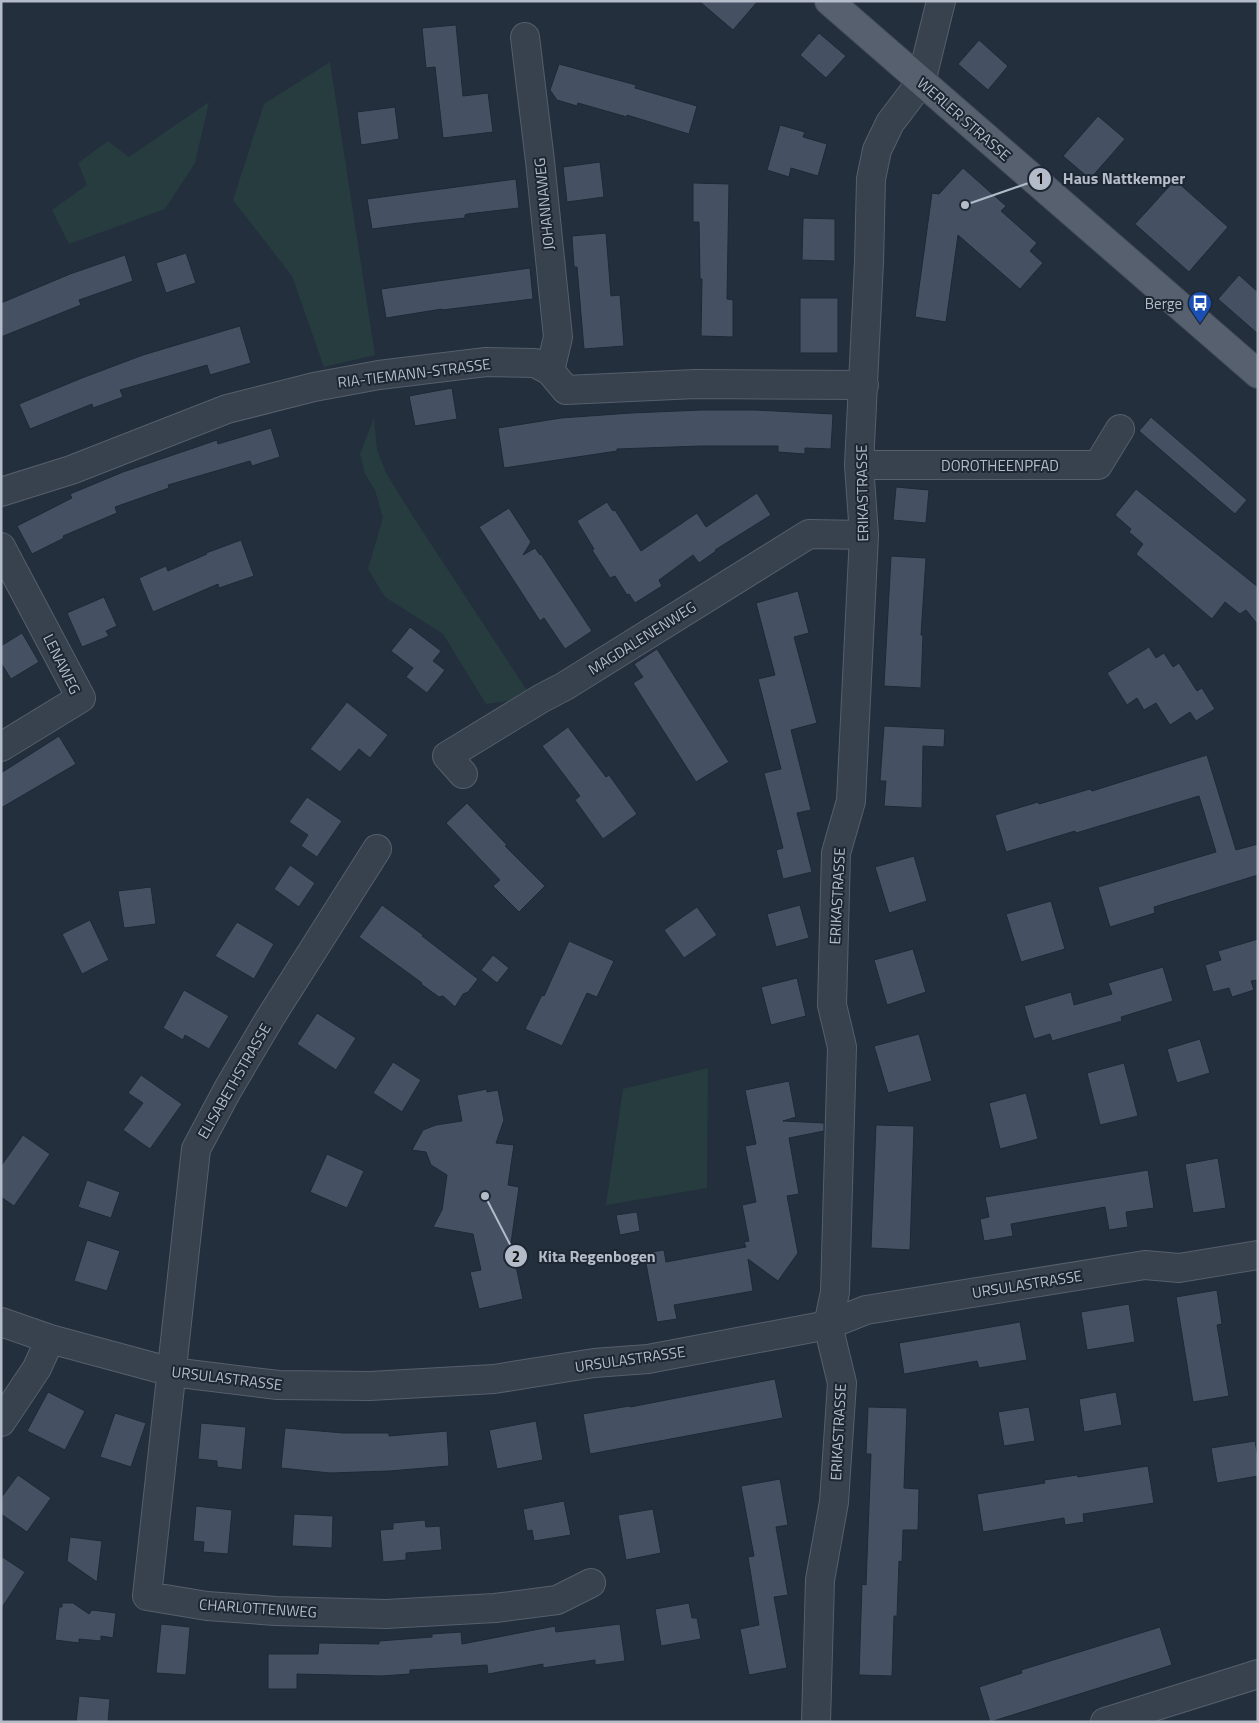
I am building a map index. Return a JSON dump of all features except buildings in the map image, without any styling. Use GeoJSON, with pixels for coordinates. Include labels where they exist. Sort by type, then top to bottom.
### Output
{"type":"FeatureCollection","features":[{"type":"Feature","properties":{"kind":"main road","name":"WERLER STRASSE"},"geometry":{"type":"LineString","coordinates":[[829,1],[1258,374]]}},
{"type":"Feature","properties":{"kind":"street"},"geometry":{"type":"LineString","coordinates":[[922,82],[941,1]]}},
{"type":"Feature","properties":{"kind":"street","name":"JOHANNAWEG"},"geometry":{"type":"LineString","coordinates":[[525,37],[558,337],[550,371]]}},
{"type":"Feature","properties":{"kind":"street","name":"ERIKASTRASSE"},"geometry":{"type":"LineString","coordinates":[[816,1722],[820,1580],[834,1502],[842,1383],[828,1325],[834,1292],[842,1048],[832,1005],[836,853],[851,801],[864,534],[859,465],[864,384],[871,179],[877,150],[890,123],[922,82]]}},
{"type":"Feature","properties":{"kind":"street","name":"RIA-TIEMANN-STRASSE"},"geometry":{"type":"LineString","coordinates":[[1,492],[71,470],[227,409],[314,387],[379,375],[486,362],[535,364],[550,371]]}},
{"type":"Feature","properties":{"kind":"street"},"geometry":{"type":"LineString","coordinates":[[550,371],[566,390],[696,384],[864,384]]}},
{"type":"Feature","properties":{"kind":"street","name":"DOROTHEENPFAD"},"geometry":{"type":"LineString","coordinates":[[859,465],[1098,465],[1120,429]]}},
{"type":"Feature","properties":{"kind":"street","name":"MAGDALENENWEG"},"geometry":{"type":"LineString","coordinates":[[463,774],[447,756],[565,686],[808,534],[864,534]]}},
{"type":"Feature","properties":{"kind":"street","name":"LENAWEG"},"geometry":{"type":"LineString","coordinates":[[1,547],[81,698],[1,747]]}},
{"type":"Feature","properties":{"kind":"street","name":"ELISABETHSTRASSE"},"geometry":{"type":"LineString","coordinates":[[172,1372],[196,1149],[228,1089],[270,1018],[377,849]]}},
{"type":"Feature","properties":{"kind":"street","name":"URSULASTRASSE"},"geometry":{"type":"LineString","coordinates":[[1,1322],[50,1340],[172,1372],[287,1385],[370,1386],[494,1379],[594,1363],[648,1359],[828,1325],[866,1310],[1145,1265],[1179,1268],[1258,1255]]}},
{"type":"Feature","properties":{"kind":"street"},"geometry":{"type":"LineString","coordinates":[[1,1422],[37,1368],[50,1340]]}},
{"type":"Feature","properties":{"kind":"street","name":"CHARLOTTENWEG"},"geometry":{"type":"LineString","coordinates":[[172,1372],[147,1596],[207,1606],[276,1611],[386,1614],[495,1608],[556,1600],[591,1583]]}},
{"type":"Feature","properties":{"kind":"street"},"geometry":{"type":"LineString","coordinates":[[1105,1722],[1258,1674]]}},
{"type":"Feature","properties":{"kind":"green space"},"geometry":{"type":"Polygon","coordinates":[[[330,62],[375,355],[324,367],[292,276],[233,200],[264,104],[330,62]]]}},
{"type":"Feature","properties":{"kind":"green space"},"geometry":{"type":"Polygon","coordinates":[[[209,102],[195,163],[165,209],[69,244],[52,210],[87,185],[78,163],[108,141],[129,157],[209,102]]]}},
{"type":"Feature","properties":{"kind":"green space"},"geometry":{"type":"Polygon","coordinates":[[[374,418],[377,450],[386,473],[528,692],[516,700],[486,704],[443,634],[385,597],[368,569],[383,517],[375,490],[365,474],[360,454],[374,418]]]}},
{"type":"Feature","properties":{"kind":"green space"},"geometry":{"type":"Polygon","coordinates":[[[708,1068],[707,1188],[606,1205],[623,1089],[708,1068]]]}},
{"type":"Feature","properties":{"kind":"place","name":"Haus Nattkemper"},"geometry":{"type":"Point","coordinates":[965,205]}},
{"type":"Feature","properties":{"kind":"place","name":"Berge"},"geometry":{"type":"Point","coordinates":[1200,324]}},
{"type":"Feature","properties":{"kind":"place","name":"Kita Regenbogen"},"geometry":{"type":"Point","coordinates":[485,1196]}}]}
